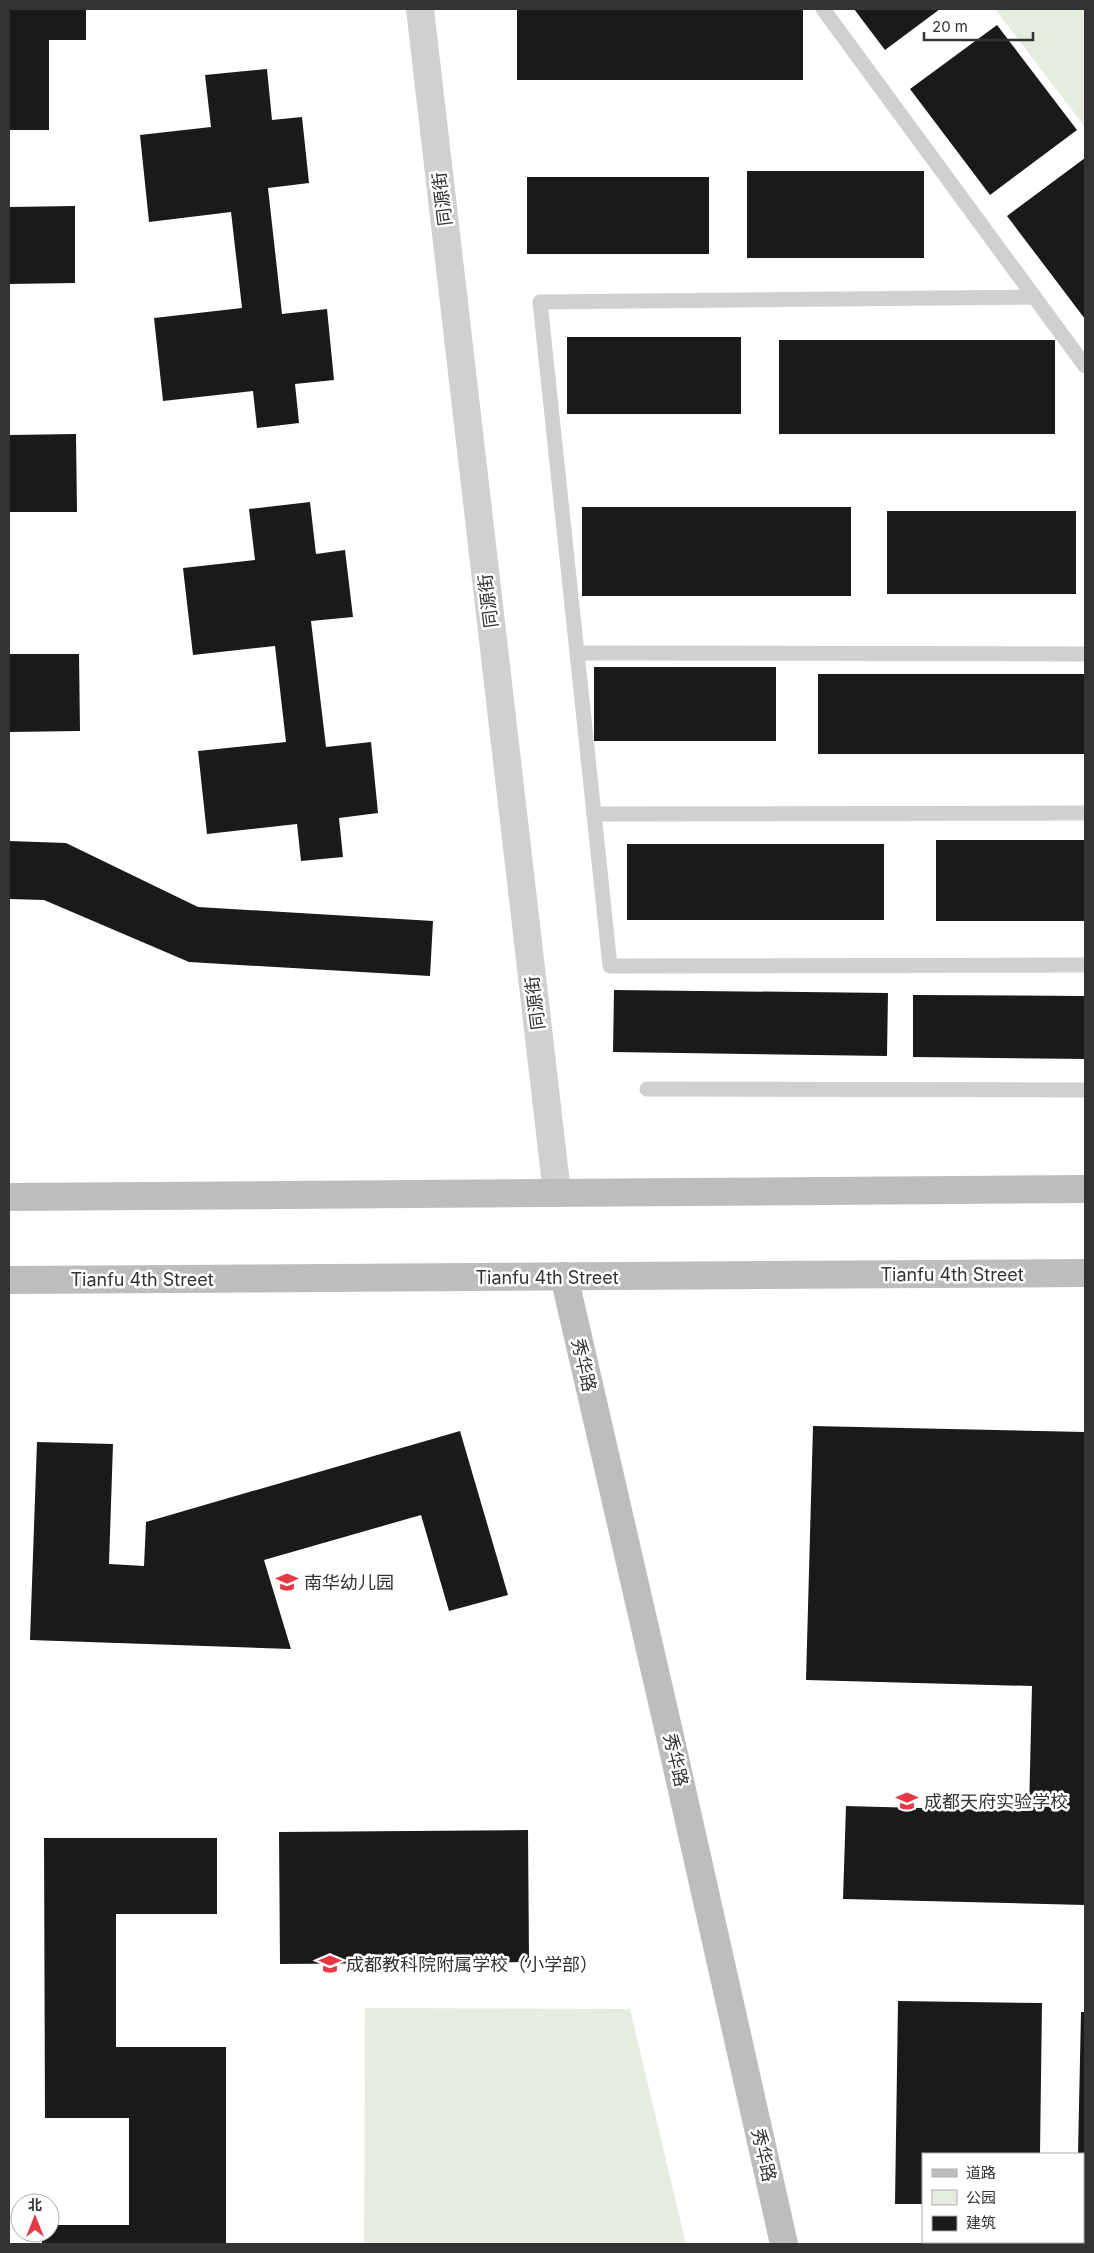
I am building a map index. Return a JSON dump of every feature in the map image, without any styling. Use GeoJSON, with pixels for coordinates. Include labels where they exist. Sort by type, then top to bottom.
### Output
{"type":"FeatureCollection","features":[{"type":"Feature","properties":{"kind":"main road"},"geometry":{"type":"LineString","coordinates":[[9,1197],[1085,1190]]}},
{"type":"Feature","properties":{"kind":"main road","name":"Tianfu 4th Street"},"geometry":{"type":"LineString","coordinates":[[9,1280],[1085,1273]]}},
{"type":"Feature","properties":{"kind":"main road","name":"秀华路"},"geometry":{"type":"LineString","coordinates":[[564,1276],[784,2244]]}},
{"type":"Feature","properties":{"kind":"street","name":"同源街"},"geometry":{"type":"LineString","coordinates":[[420,9],[556,1193]]}},
{"type":"Feature","properties":{"kind":"lane"},"geometry":{"type":"LineString","coordinates":[[823,9],[1085,366]]}},
{"type":"Feature","properties":{"kind":"lane"},"geometry":{"type":"LineString","coordinates":[[1034,297],[540,302],[610,966],[1085,965]]}},
{"type":"Feature","properties":{"kind":"lane"},"geometry":{"type":"LineString","coordinates":[[577,654],[1085,654]]}},
{"type":"Feature","properties":{"kind":"lane"},"geometry":{"type":"LineString","coordinates":[[594,814],[1085,813]]}},
{"type":"Feature","properties":{"kind":"lane"},"geometry":{"type":"LineString","coordinates":[[647,1089],[1085,1090]]}},
{"type":"Feature","properties":{"kind":"green space"},"geometry":{"type":"Polygon","coordinates":[[[995,9],[1085,9],[1085,127],[995,9]]]}},
{"type":"Feature","properties":{"kind":"green space"},"geometry":{"type":"Polygon","coordinates":[[[365,2008],[630,2009],[686,2244],[364,2244],[365,2008]]]}},
{"type":"Feature","properties":{"kind":"building"},"geometry":{"type":"Polygon","coordinates":[[[9,9],[86,9],[86,40],[49,40],[49,130],[9,130],[9,9]]]}},
{"type":"Feature","properties":{"kind":"building"},"geometry":{"type":"Polygon","coordinates":[[[517,9],[803,9],[803,80],[517,80],[517,9]]]}},
{"type":"Feature","properties":{"kind":"building"},"geometry":{"type":"Polygon","coordinates":[[[854,9],[940,9],[885,50],[854,9]]]}},
{"type":"Feature","properties":{"kind":"building"},"geometry":{"type":"Polygon","coordinates":[[[997,25],[1077,130],[990,195],[910,89],[997,25]]]}},
{"type":"Feature","properties":{"kind":"building"},"geometry":{"type":"Polygon","coordinates":[[[267,69],[272,120],[302,117],[309,183],[268,188],[282,314],[327,309],[334,380],[295,384],[299,423],[257,428],[253,391],[163,401],[154,318],[242,308],[231,212],[149,222],[140,135],[211,127],[205,75],[267,69]]]}},
{"type":"Feature","properties":{"kind":"building"},"geometry":{"type":"Polygon","coordinates":[[[1085,158],[1085,319],[1007,216],[1085,158]]]}},
{"type":"Feature","properties":{"kind":"building"},"geometry":{"type":"Polygon","coordinates":[[[747,171],[924,171],[924,258],[747,258],[747,171]]]}},
{"type":"Feature","properties":{"kind":"building"},"geometry":{"type":"Polygon","coordinates":[[[527,177],[709,177],[709,254],[527,254],[527,177]]]}},
{"type":"Feature","properties":{"kind":"building"},"geometry":{"type":"Polygon","coordinates":[[[75,206],[75,283],[9,284],[9,207],[75,206]]]}},
{"type":"Feature","properties":{"kind":"building"},"geometry":{"type":"Polygon","coordinates":[[[567,337],[741,337],[741,414],[567,414],[567,337]]]}},
{"type":"Feature","properties":{"kind":"building"},"geometry":{"type":"Polygon","coordinates":[[[779,340],[1055,340],[1055,434],[779,434],[779,340]]]}},
{"type":"Feature","properties":{"kind":"building"},"geometry":{"type":"Polygon","coordinates":[[[76,434],[77,512],[9,512],[9,435],[76,434]]]}},
{"type":"Feature","properties":{"kind":"building"},"geometry":{"type":"Polygon","coordinates":[[[310,502],[316,554],[345,550],[353,617],[311,621],[326,747],[371,742],[378,813],[339,818],[343,857],[301,861],[297,824],[207,834],[198,751],[286,742],[275,646],[193,655],[183,568],[255,560],[249,509],[310,502]]]}},
{"type":"Feature","properties":{"kind":"building"},"geometry":{"type":"Polygon","coordinates":[[[582,507],[851,507],[851,596],[582,596],[582,507]]]}},
{"type":"Feature","properties":{"kind":"building"},"geometry":{"type":"Polygon","coordinates":[[[887,511],[1076,511],[1076,594],[887,594],[887,511]]]}},
{"type":"Feature","properties":{"kind":"building"},"geometry":{"type":"Polygon","coordinates":[[[9,654],[79,654],[80,731],[9,732],[9,654]]]}},
{"type":"Feature","properties":{"kind":"building"},"geometry":{"type":"Polygon","coordinates":[[[594,667],[776,667],[776,741],[594,741],[594,667]]]}},
{"type":"Feature","properties":{"kind":"building"},"geometry":{"type":"Polygon","coordinates":[[[818,674],[1085,674],[1085,754],[818,754],[818,674]]]}},
{"type":"Feature","properties":{"kind":"building"},"geometry":{"type":"Polygon","coordinates":[[[936,840],[1085,840],[1085,921],[936,921],[936,840]]]}},
{"type":"Feature","properties":{"kind":"building"},"geometry":{"type":"Polygon","coordinates":[[[9,841],[66,843],[198,907],[433,921],[430,976],[189,962],[44,900],[9,899],[9,841]]]}},
{"type":"Feature","properties":{"kind":"building"},"geometry":{"type":"Polygon","coordinates":[[[627,844],[884,844],[884,920],[627,920],[627,844]]]}},
{"type":"Feature","properties":{"kind":"building"},"geometry":{"type":"Polygon","coordinates":[[[614,990],[888,993],[887,1056],[613,1052],[614,990]]]}},
{"type":"Feature","properties":{"kind":"building"},"geometry":{"type":"Polygon","coordinates":[[[913,995],[1085,996],[1085,1059],[913,1057],[913,995]]]}},
{"type":"Feature","properties":{"kind":"building"},"geometry":{"type":"Polygon","coordinates":[[[813,1426],[1085,1432],[1085,1905],[843,1899],[846,1806],[1029,1811],[1032,1686],[806,1680],[813,1426]]]}},
{"type":"Feature","properties":{"kind":"building"},"geometry":{"type":"Polygon","coordinates":[[[460,1431],[508,1595],[449,1611],[421,1515],[264,1560],[291,1649],[30,1640],[37,1442],[113,1444],[109,1564],[144,1566],[146,1522],[460,1431]]]}},
{"type":"Feature","properties":{"kind":"building"},"geometry":{"type":"Polygon","coordinates":[[[528,1830],[529,1962],[280,1964],[279,1832],[528,1830]]]}},
{"type":"Feature","properties":{"kind":"building"},"geometry":{"type":"Polygon","coordinates":[[[44,1838],[217,1838],[217,1914],[116,1914],[116,2047],[226,2047],[226,2244],[42,2244],[60,2243],[60,2225],[129,2225],[129,2118],[45,2118],[44,1838]]]}},
{"type":"Feature","properties":{"kind":"building"},"geometry":{"type":"Polygon","coordinates":[[[898,2001],[1042,2003],[1040,2153],[922,2153],[922,2204],[895,2204],[898,2001]]]}},
{"type":"Feature","properties":{"kind":"building"},"geometry":{"type":"Polygon","coordinates":[[[1081,2012],[1085,2012],[1085,2233],[1084,2153],[1078,2153],[1081,2012]]]}},
{"type":"Feature","properties":{"kind":"place","name":"南华幼儿园"},"geometry":{"type":"Point","coordinates":[287,1582]}},
{"type":"Feature","properties":{"kind":"place","name":"成都天府实验学校"},"geometry":{"type":"Point","coordinates":[907,1801]}},
{"type":"Feature","properties":{"kind":"place","name":"成都教科院附属学校（小学部）"},"geometry":{"type":"Point","coordinates":[330,1964]}}]}
